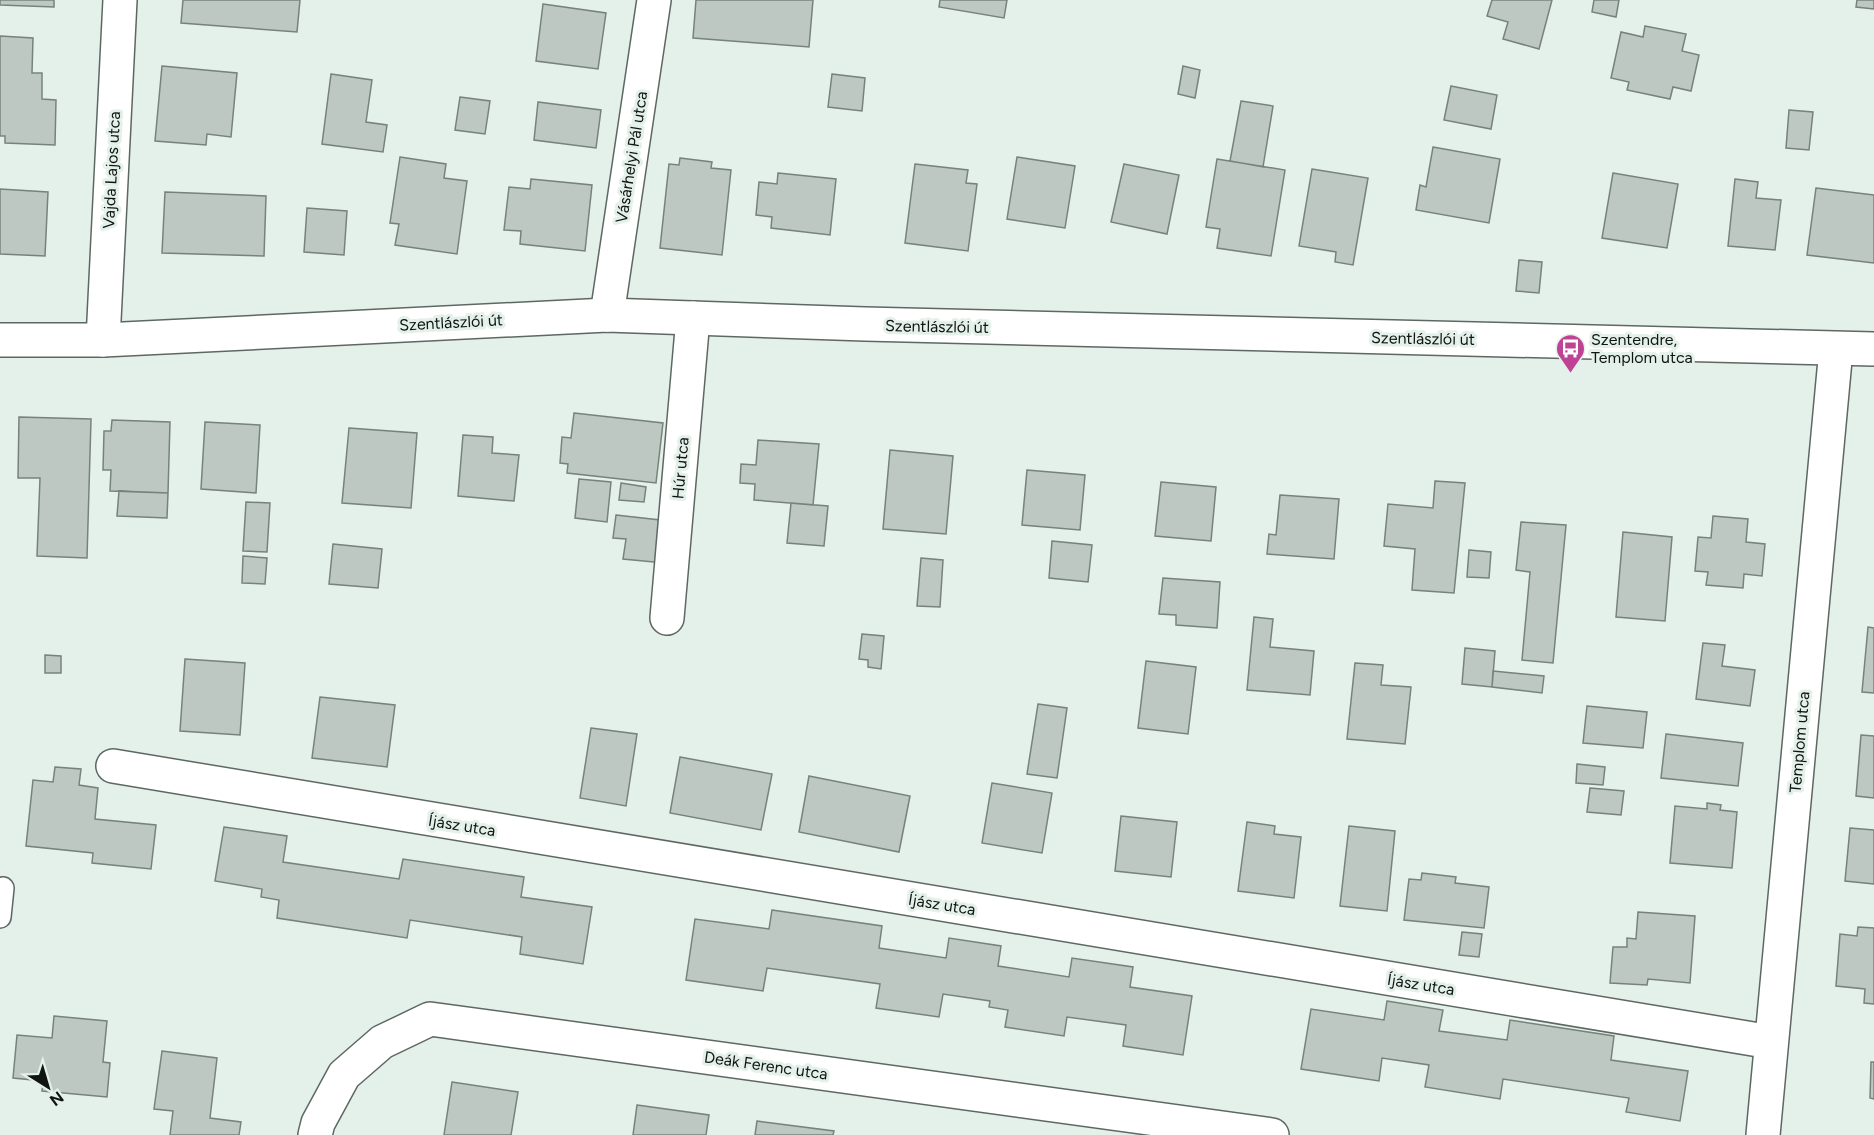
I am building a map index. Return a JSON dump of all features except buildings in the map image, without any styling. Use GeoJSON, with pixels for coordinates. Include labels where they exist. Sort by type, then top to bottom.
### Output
{"type":"FeatureCollection","features":[{"type":"Feature","properties":{"kind":"street","name":"Vajda Lajos utca"},"geometry":{"type":"LineString","coordinates":[[103,340],[120,0]]}},
{"type":"Feature","properties":{"kind":"street","name":"Vásárhelyi Pál utca"},"geometry":{"type":"LineString","coordinates":[[607,315],[654,0]]}},
{"type":"Feature","properties":{"kind":"street","name":"Szentlászlói út"},"geometry":{"type":"LineString","coordinates":[[0,340],[103,340],[607,315],[1874,349]]}},
{"type":"Feature","properties":{"kind":"street","name":"Húr utca"},"geometry":{"type":"LineString","coordinates":[[667,618],[693,318]]}},
{"type":"Feature","properties":{"kind":"street","name":"Templom utca"},"geometry":{"type":"LineString","coordinates":[[1763,1135],[1836,349]]}},
{"type":"Feature","properties":{"kind":"street","name":"Íjász utca"},"geometry":{"type":"LineString","coordinates":[[113,766],[1771,1042]]}},
{"type":"Feature","properties":{"kind":"street","name":"Deák Ferenc utca"},"geometry":{"type":"LineString","coordinates":[[315,1135],[318,1123],[344,1075],[382,1042],[430,1019],[1272,1135]]}},
{"type":"Feature","properties":{"kind":"lane"},"geometry":{"type":"LineString","coordinates":[[0,917],[3,888]]}},
{"type":"Feature","properties":{"kind":"place","name":"Szentendre, Templom utca"},"geometry":{"type":"Point","coordinates":[1570,374]}}]}
